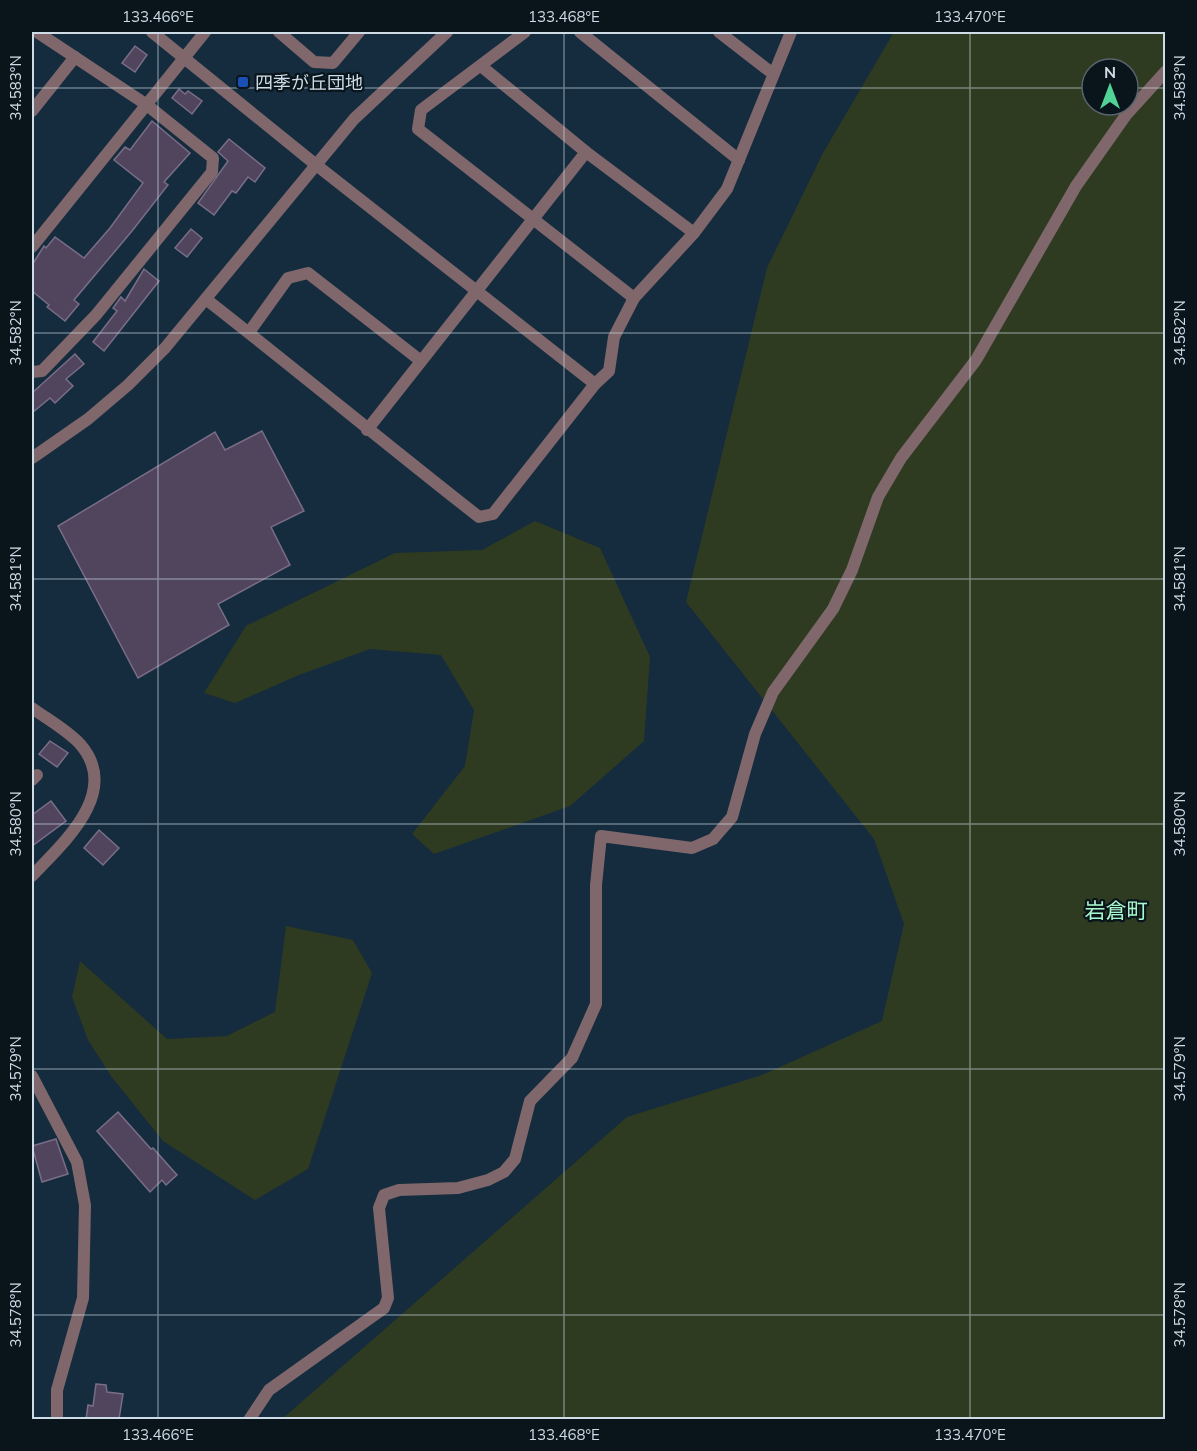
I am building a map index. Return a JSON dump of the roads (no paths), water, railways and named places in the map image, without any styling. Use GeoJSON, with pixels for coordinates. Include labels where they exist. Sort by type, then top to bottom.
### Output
{"type":"FeatureCollection","features":[{"type":"Feature","properties":{"kind":"street"},"geometry":{"type":"LineString","coordinates":[[32,372],[42,371],[96,315],[212,172],[213,158],[147,105],[37,32]]}},
{"type":"Feature","properties":{"kind":"street"},"geometry":{"type":"LineString","coordinates":[[152,32],[315,164],[595,384]]}},
{"type":"Feature","properties":{"kind":"street"},"geometry":{"type":"LineString","coordinates":[[32,247],[205,32]]}},
{"type":"Feature","properties":{"kind":"street"},"geometry":{"type":"LineString","coordinates":[[279,32],[315,62],[333,63],[359,32]]}},
{"type":"Feature","properties":{"kind":"street"},"geometry":{"type":"LineString","coordinates":[[32,458],[88,419],[128,385],[207,300],[315,164],[388,85],[447,32]]}},
{"type":"Feature","properties":{"kind":"street"},"geometry":{"type":"LineString","coordinates":[[525,32],[421,110],[418,129],[634,298]]}},
{"type":"Feature","properties":{"kind":"street"},"geometry":{"type":"LineString","coordinates":[[580,32],[739,160]]}},
{"type":"Feature","properties":{"kind":"street"},"geometry":{"type":"LineString","coordinates":[[719,32],[772,73]]}},
{"type":"Feature","properties":{"kind":"street"},"geometry":{"type":"LineString","coordinates":[[207,300],[250,331],[367,430],[479,517],[493,514],[595,384],[609,370],[614,337],[634,298],[694,233],[727,189],[790,32]]}},
{"type":"Feature","properties":{"kind":"street"},"geometry":{"type":"LineString","coordinates":[[32,111],[75,57]]}},
{"type":"Feature","properties":{"kind":"street"},"geometry":{"type":"LineString","coordinates":[[481,66],[586,152],[694,233]]}},
{"type":"Feature","properties":{"kind":"street"},"geometry":{"type":"LineString","coordinates":[[249,1419],[269,1390],[384,1308],[388,1298],[379,1208],[384,1195],[399,1190],[458,1188],[488,1180],[504,1172],[515,1159],[530,1101],[572,1058],[596,1004],[596,885],[601,836],[692,848],[712,839],[732,818],[755,734],[773,692],[833,609],[852,570],[878,497],[901,458],[976,360],[1076,186],[1126,115],[1166,71]]}},
{"type":"Feature","properties":{"kind":"street"},"geometry":{"type":"LineString","coordinates":[[367,430],[586,152]]}},
{"type":"Feature","properties":{"kind":"street"},"geometry":{"type":"LineString","coordinates":[[250,331],[288,278],[308,273],[422,360]]}},
{"type":"Feature","properties":{"kind":"street"},"geometry":{"type":"LineString","coordinates":[[32,708],[79,743],[90,758],[96,784],[90,804],[77,828],[32,876]]}},
{"type":"Feature","properties":{"kind":"street"},"geometry":{"type":"LineString","coordinates":[[32,1077],[77,1161],[85,1205],[83,1298],[57,1390],[57,1419]]}},
{"type":"Feature","properties":{"kind":"place","name":"四季が丘団地"},"geometry":{"type":"Point","coordinates":[243,82]}},
{"type":"Feature","properties":{"kind":"district","name":"岩倉町"},"geometry":{"type":"Point","coordinates":[1116,910]}}]}
